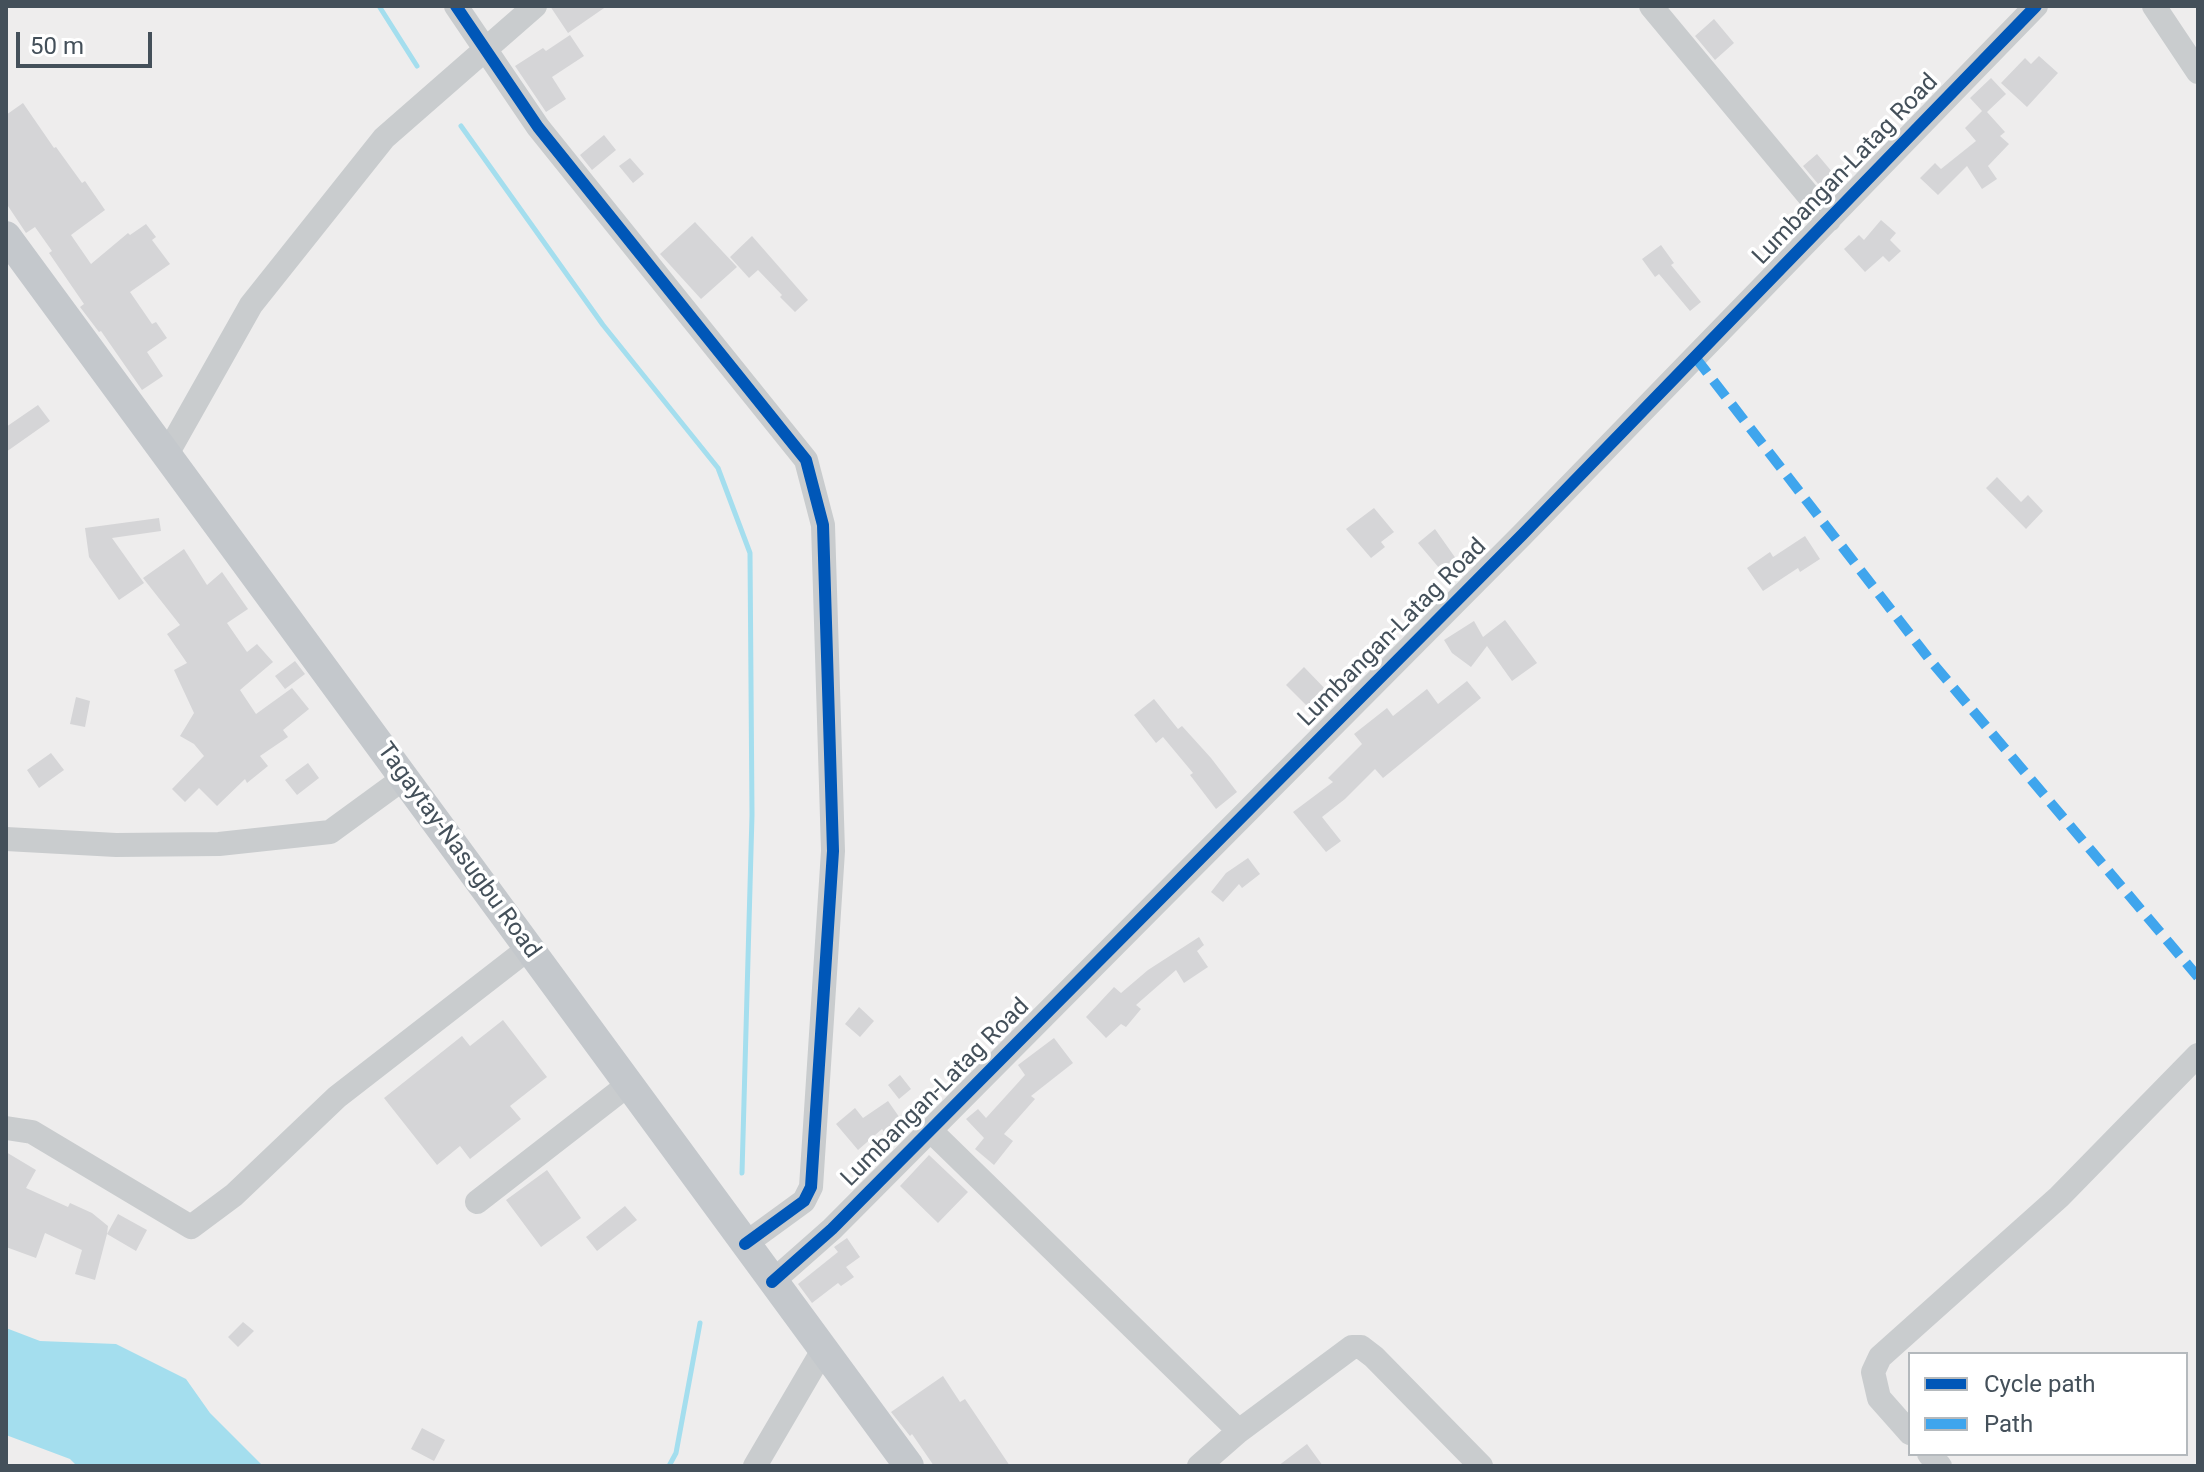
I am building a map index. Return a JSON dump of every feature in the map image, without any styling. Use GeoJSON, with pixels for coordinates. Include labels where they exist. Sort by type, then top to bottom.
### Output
{"type":"FeatureCollection","features":[{"type":"Feature","properties":{"kind":"main road","name":"Tagaytay-Nasugbu Road"},"geometry":{"type":"LineString","coordinates":[[6,236],[909,1466]]}},
{"type":"Feature","properties":{"kind":"street"},"geometry":{"type":"LineString","coordinates":[[456,6],[538,127],[806,460],[823,525],[833,851],[811,1187],[804,1201],[745,1244]]}},
{"type":"Feature","properties":{"kind":"street"},"geometry":{"type":"LineString","coordinates":[[167,454],[251,305],[384,138],[535,6]]}},
{"type":"Feature","properties":{"kind":"street"},"geometry":{"type":"LineString","coordinates":[[1651,6],[1829,220]]}},
{"type":"Feature","properties":{"kind":"street","name":"Lumbangan-Latag Road"},"geometry":{"type":"LineString","coordinates":[[772,1282],[832,1229],[1522,535],[2036,6]]}},
{"type":"Feature","properties":{"kind":"street"},"geometry":{"type":"LineString","coordinates":[[2154,6],[2198,72]]}},
{"type":"Feature","properties":{"kind":"street"},"geometry":{"type":"LineString","coordinates":[[6,839],[116,845],[219,844],[330,832],[404,778]]}},
{"type":"Feature","properties":{"kind":"street"},"geometry":{"type":"LineString","coordinates":[[6,1128],[32,1132],[191,1227],[234,1195],[337,1097],[529,948]]}},
{"type":"Feature","properties":{"kind":"street"},"geometry":{"type":"LineString","coordinates":[[1908,1431],[1879,1398],[1873,1372],[1880,1357],[2059,1197],[2198,1055]]}},
{"type":"Feature","properties":{"kind":"street"},"geometry":{"type":"LineString","coordinates":[[477,1202],[629,1084]]}},
{"type":"Feature","properties":{"kind":"street"},"geometry":{"type":"LineString","coordinates":[[930,1130],[1239,1431]]}},
{"type":"Feature","properties":{"kind":"street"},"geometry":{"type":"LineString","coordinates":[[1199,1466],[1239,1431],[1352,1347],[1361,1347],[1374,1357],[1481,1466]]}},
{"type":"Feature","properties":{"kind":"street"},"geometry":{"type":"LineString","coordinates":[[755,1466],[823,1350]]}},
{"type":"Feature","properties":{"kind":"water"},"geometry":{"type":"Polygon","coordinates":[[[6,1328],[40,1341],[116,1344],[186,1379],[210,1413],[263,1466],[77,1466],[70,1459],[6,1435],[6,1328]]]}},
{"type":"Feature","properties":{"kind":"building"},"geometry":{"type":"Polygon","coordinates":[[[550,6],[607,6],[568,33],[550,6]]]}},
{"type":"Feature","properties":{"kind":"building"},"geometry":{"type":"Polygon","coordinates":[[[1714,19],[1734,43],[1715,60],[1695,36],[1714,19]]]}},
{"type":"Feature","properties":{"kind":"building"},"geometry":{"type":"Polygon","coordinates":[[[570,35],[584,56],[552,77],[566,99],[546,112],[515,66],[570,35]]]}},
{"type":"Feature","properties":{"kind":"building"},"geometry":{"type":"Polygon","coordinates":[[[2039,56],[2058,73],[2027,107],[2001,83],[2025,58],[2031,64],[2039,56]]]}},
{"type":"Feature","properties":{"kind":"building"},"geometry":{"type":"Polygon","coordinates":[[[1991,78],[2006,94],[1987,112],[2005,132],[2000,136],[2009,144],[1988,166],[1997,179],[1982,189],[1967,166],[1938,195],[1920,178],[1935,163],[1941,169],[1976,141],[1965,128],[1982,111],[1970,98],[1991,78]]]}},
{"type":"Feature","properties":{"kind":"building"},"geometry":{"type":"Polygon","coordinates":[[[23,103],[54,148],[82,183],[85,181],[105,210],[71,235],[91,264],[128,233],[130,235],[146,224],[156,237],[152,240],[170,264],[130,292],[152,324],[156,322],[167,338],[147,352],[163,376],[142,390],[101,331],[80,307],[84,304],[35,227],[26,233],[6,203],[6,115],[23,103]]]}},
{"type":"Feature","properties":{"kind":"building"},"geometry":{"type":"Polygon","coordinates":[[[604,135],[616,150],[592,170],[580,155],[604,135]]]}},
{"type":"Feature","properties":{"kind":"building"},"geometry":{"type":"Polygon","coordinates":[[[1817,154],[1833,173],[1827,177],[1838,189],[1829,197],[1803,166],[1817,154]]]}},
{"type":"Feature","properties":{"kind":"building"},"geometry":{"type":"Polygon","coordinates":[[[630,158],[644,174],[633,183],[619,166],[630,158]]]}},
{"type":"Feature","properties":{"kind":"building"},"geometry":{"type":"Polygon","coordinates":[[[1881,220],[1896,233],[1890,240],[1901,251],[1889,262],[1883,256],[1865,272],[1844,249],[1859,235],[1864,240],[1881,220]]]}},
{"type":"Feature","properties":{"kind":"building"},"geometry":{"type":"Polygon","coordinates":[[[695,222],[737,267],[701,299],[660,254],[695,222]]]}},
{"type":"Feature","properties":{"kind":"building"},"geometry":{"type":"Polygon","coordinates":[[[752,236],[808,300],[795,312],[758,270],[749,278],[730,257],[752,236]]]}},
{"type":"Feature","properties":{"kind":"building"},"geometry":{"type":"Polygon","coordinates":[[[1661,245],[1674,263],[1671,265],[1701,302],[1690,311],[1659,274],[1655,277],[1642,259],[1661,245]]]}},
{"type":"Feature","properties":{"kind":"building"},"geometry":{"type":"Polygon","coordinates":[[[38,405],[50,421],[6,452],[6,427],[38,405]]]}},
{"type":"Feature","properties":{"kind":"building"},"geometry":{"type":"Polygon","coordinates":[[[1997,477],[2021,502],[2028,495],[2043,511],[2026,529],[1986,488],[1997,477]]]}},
{"type":"Feature","properties":{"kind":"building"},"geometry":{"type":"Polygon","coordinates":[[[1374,508],[1394,532],[1381,542],[1385,547],[1371,558],[1346,529],[1374,508]]]}},
{"type":"Feature","properties":{"kind":"building"},"geometry":{"type":"Polygon","coordinates":[[[159,518],[161,531],[112,538],[144,583],[119,600],[89,557],[85,528],[159,518]]]}},
{"type":"Feature","properties":{"kind":"building"},"geometry":{"type":"Polygon","coordinates":[[[1435,529],[1459,563],[1445,575],[1418,543],[1435,529]]]}},
{"type":"Feature","properties":{"kind":"building"},"geometry":{"type":"Polygon","coordinates":[[[1805,536],[1820,559],[1800,572],[1798,568],[1763,591],[1747,568],[1770,552],[1773,557],[1805,536]]]}},
{"type":"Feature","properties":{"kind":"building"},"geometry":{"type":"Polygon","coordinates":[[[184,549],[207,585],[222,572],[248,609],[227,623],[247,652],[257,644],[273,662],[240,690],[256,714],[292,688],[309,709],[283,730],[288,737],[260,756],[268,766],[247,783],[245,779],[217,806],[199,788],[185,802],[172,789],[204,756],[194,744],[180,736],[194,713],[174,670],[187,663],[167,634],[180,625],[143,578],[184,549]]]}},
{"type":"Feature","properties":{"kind":"building"},"geometry":{"type":"Polygon","coordinates":[[[1505,620],[1537,663],[1512,681],[1487,646],[1471,667],[1452,653],[1444,640],[1474,621],[1483,637],[1505,620]]]}},
{"type":"Feature","properties":{"kind":"building"},"geometry":{"type":"Polygon","coordinates":[[[295,661],[305,674],[285,689],[275,676],[295,661]]]}},
{"type":"Feature","properties":{"kind":"building"},"geometry":{"type":"Polygon","coordinates":[[[1304,667],[1330,694],[1313,712],[1286,685],[1304,667]]]}},
{"type":"Feature","properties":{"kind":"building"},"geometry":{"type":"Polygon","coordinates":[[[1467,681],[1481,698],[1383,778],[1375,769],[1322,817],[1341,841],[1326,852],[1293,812],[1333,782],[1328,778],[1362,744],[1354,734],[1387,708],[1393,716],[1427,689],[1438,704],[1467,681]]]}},
{"type":"Feature","properties":{"kind":"building"},"geometry":{"type":"Polygon","coordinates":[[[76,697],[90,701],[85,727],[70,724],[76,697]]]}},
{"type":"Feature","properties":{"kind":"building"},"geometry":{"type":"Polygon","coordinates":[[[1154,699],[1178,729],[1182,726],[1211,758],[1237,792],[1216,809],[1190,775],[1193,773],[1163,737],[1156,743],[1134,715],[1154,699]]]}},
{"type":"Feature","properties":{"kind":"building"},"geometry":{"type":"Polygon","coordinates":[[[51,753],[64,770],[39,788],[27,770],[51,753]]]}},
{"type":"Feature","properties":{"kind":"building"},"geometry":{"type":"Polygon","coordinates":[[[308,763],[319,778],[297,795],[285,780],[308,763]]]}},
{"type":"Feature","properties":{"kind":"building"},"geometry":{"type":"Polygon","coordinates":[[[1248,858],[1260,874],[1242,888],[1239,884],[1223,902],[1211,892],[1226,873],[1248,858]]]}},
{"type":"Feature","properties":{"kind":"building"},"geometry":{"type":"Polygon","coordinates":[[[1199,937],[1204,945],[1197,951],[1208,967],[1184,983],[1176,970],[1136,1005],[1141,1009],[1126,1027],[1121,1024],[1106,1038],[1086,1017],[1114,987],[1121,993],[1148,970],[1199,937]]]}},
{"type":"Feature","properties":{"kind":"building"},"geometry":{"type":"Polygon","coordinates":[[[859,1007],[874,1021],[860,1037],[845,1024],[859,1007]]]}},
{"type":"Feature","properties":{"kind":"building"},"geometry":{"type":"Polygon","coordinates":[[[503,1020],[547,1077],[510,1106],[521,1119],[470,1159],[460,1146],[437,1165],[384,1098],[462,1036],[470,1046],[503,1020]]]}},
{"type":"Feature","properties":{"kind":"building"},"geometry":{"type":"Polygon","coordinates":[[[1054,1038],[1073,1063],[1031,1096],[1035,1099],[1004,1134],[1013,1141],[994,1165],[975,1149],[984,1138],[966,1119],[978,1109],[986,1118],[1025,1075],[1018,1065],[1054,1038]]]}},
{"type":"Feature","properties":{"kind":"building"},"geometry":{"type":"Polygon","coordinates":[[[900,1075],[911,1089],[899,1099],[888,1085],[900,1075]]]}},
{"type":"Feature","properties":{"kind":"building"},"geometry":{"type":"Polygon","coordinates":[[[888,1101],[902,1121],[885,1133],[882,1129],[858,1150],[836,1124],[855,1108],[863,1118],[888,1101]]]}},
{"type":"Feature","properties":{"kind":"building"},"geometry":{"type":"Polygon","coordinates":[[[6,1152],[36,1170],[26,1188],[68,1207],[70,1203],[92,1213],[108,1226],[95,1280],[75,1274],[82,1250],[45,1233],[36,1258],[6,1247],[6,1152]]]}},
{"type":"Feature","properties":{"kind":"building"},"geometry":{"type":"Polygon","coordinates":[[[929,1155],[968,1192],[938,1223],[900,1186],[929,1155]]]}},
{"type":"Feature","properties":{"kind":"building"},"geometry":{"type":"Polygon","coordinates":[[[547,1170],[581,1218],[541,1247],[506,1200],[547,1170]]]}},
{"type":"Feature","properties":{"kind":"building"},"geometry":{"type":"Polygon","coordinates":[[[625,1206],[637,1220],[597,1251],[586,1237],[625,1206]]]}},
{"type":"Feature","properties":{"kind":"building"},"geometry":{"type":"Polygon","coordinates":[[[118,1214],[147,1230],[136,1251],[107,1234],[118,1214]]]}},
{"type":"Feature","properties":{"kind":"building"},"geometry":{"type":"Polygon","coordinates":[[[847,1238],[860,1257],[846,1267],[854,1277],[841,1286],[838,1283],[812,1303],[798,1284],[838,1252],[834,1247],[847,1238]]]}},
{"type":"Feature","properties":{"kind":"building"},"geometry":{"type":"Polygon","coordinates":[[[243,1322],[254,1331],[238,1347],[228,1337],[243,1322]]]}},
{"type":"Feature","properties":{"kind":"building"},"geometry":{"type":"Polygon","coordinates":[[[943,1376],[960,1402],[965,1399],[1010,1466],[934,1466],[912,1434],[910,1436],[891,1412],[943,1376]]]}},
{"type":"Feature","properties":{"kind":"building"},"geometry":{"type":"Polygon","coordinates":[[[422,1428],[445,1440],[434,1461],[411,1449],[422,1428]]]}},
{"type":"Feature","properties":{"kind":"building"},"geometry":{"type":"Polygon","coordinates":[[[1307,1444],[1323,1466],[1278,1466],[1307,1444]]]}},
{"type":"Feature","properties":{"kind":"waterway"},"geometry":{"type":"LineString","coordinates":[[379,6],[417,66]]}},
{"type":"Feature","properties":{"kind":"waterway"},"geometry":{"type":"LineString","coordinates":[[461,126],[603,325],[718,468],[750,553],[752,815],[742,1173]]}},
{"type":"Feature","properties":{"kind":"waterway"},"geometry":{"type":"LineString","coordinates":[[669,1466],[676,1453],[700,1323]]}},
{"type":"Feature","properties":{"kind":"marked path"},"geometry":{"type":"LineString","coordinates":[[1695,357],[1930,660],[2198,977]]}},
{"type":"Feature","properties":{"kind":"cycle path"},"geometry":{"type":"LineString","coordinates":[[456,6],[538,127],[806,460],[823,525],[833,851],[811,1187],[804,1201],[745,1244]]}},
{"type":"Feature","properties":{"kind":"cycle path"},"geometry":{"type":"LineString","coordinates":[[772,1282],[832,1229],[1522,535],[2036,6]]}}]}
